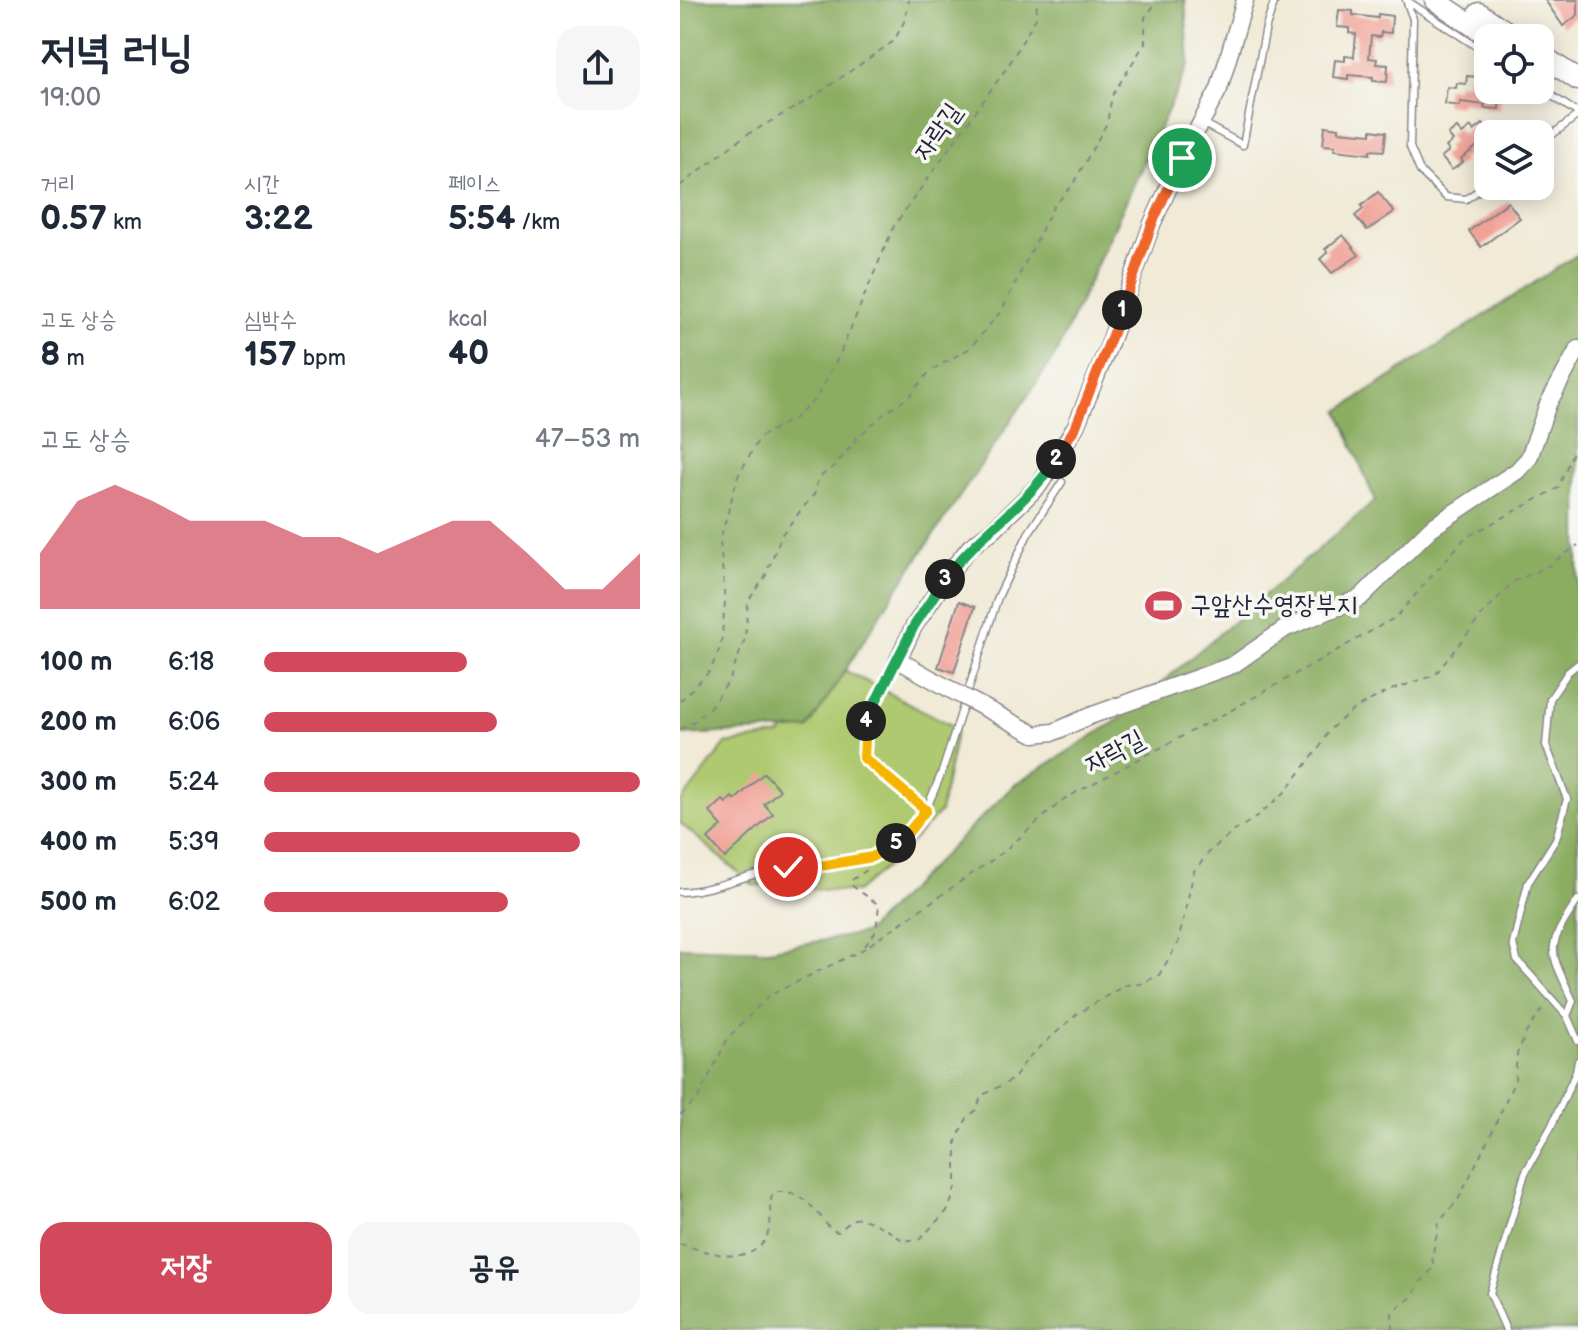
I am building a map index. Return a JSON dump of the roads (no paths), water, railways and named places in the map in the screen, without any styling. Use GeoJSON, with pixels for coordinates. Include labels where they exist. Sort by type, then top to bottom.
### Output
{"type":"FeatureCollection","features":[{"type":"Feature","properties":{"kind":"highway"},"geometry":{"type":"LineString","coordinates":[[1435,0],[1474,26]]}},
{"type":"Feature","properties":{"kind":"highway"},"geometry":{"type":"LineString","coordinates":[[1459,0],[1495,24]]}},
{"type":"Feature","properties":{"kind":"highway"},"geometry":{"type":"LineString","coordinates":[[1554,64],[1578,80]]}},
{"type":"Feature","properties":{"kind":"highway"},"geometry":{"type":"LineString","coordinates":[[1554,80],[1578,96]]}},
{"type":"Feature","properties":{"kind":"street"},"geometry":{"type":"LineString","coordinates":[[1245,0],[1219,89],[1152,224],[1076,426],[1040,484],[992,531],[970,547],[954,567],[914,626],[898,660],[1034,734],[1054,732],[1233,665],[1286,628],[1360,598],[1431,528],[1517,471],[1529,458],[1548,404],[1578,349]]}},
{"type":"Feature","properties":{"kind":"lane"},"geometry":{"type":"LineString","coordinates":[[1200,122],[1243,145],[1266,27],[1275,0]]}},
{"type":"Feature","properties":{"kind":"lane"},"geometry":{"type":"LineString","coordinates":[[1406,0],[1474,45]]}},
{"type":"Feature","properties":{"kind":"lane"},"geometry":{"type":"LineString","coordinates":[[1406,0],[1413,19],[1410,147],[1420,171],[1446,197],[1466,199],[1474,194]]}},
{"type":"Feature","properties":{"kind":"lane"},"geometry":{"type":"LineString","coordinates":[[1554,98],[1578,114],[1554,133]]}},
{"type":"Feature","properties":{"kind":"lane"},"geometry":{"type":"LineString","coordinates":[[680,892],[788,867],[826,865],[872,857],[904,838],[926,810],[942,772],[998,597],[1028,534],[1062,482]]}},
{"type":"Feature","properties":{"kind":"lane"},"geometry":{"type":"LineString","coordinates":[[898,660],[867,717],[864,758],[926,810]]}},
{"type":"Feature","properties":{"kind":"lane"},"geometry":{"type":"LineString","coordinates":[[1578,664],[1568,672],[1550,699],[1548,714],[1546,745],[1567,799],[1556,839],[1528,883],[1513,944],[1517,960],[1567,1016],[1578,1041]]}},
{"type":"Feature","properties":{"kind":"lane"},"geometry":{"type":"LineString","coordinates":[[1567,1016],[1573,1001],[1553,958],[1552,945],[1578,900]]}},
{"type":"Feature","properties":{"kind":"lane"},"geometry":{"type":"LineString","coordinates":[[1506,1330],[1490,1293],[1525,1173],[1551,1127],[1578,1061]]}},
{"type":"Feature","properties":{"kind":"place","name":"구앞산수영장부지"},"geometry":{"type":"Point","coordinates":[1164,605]}}]}
